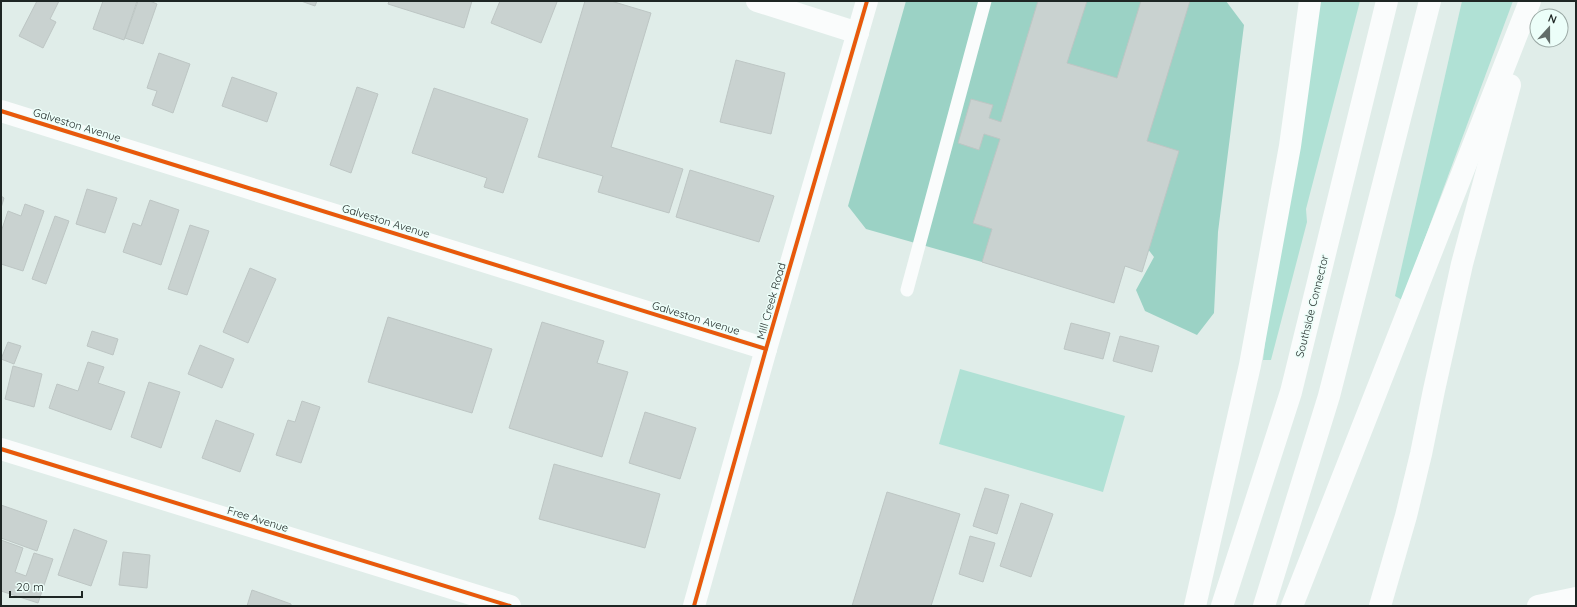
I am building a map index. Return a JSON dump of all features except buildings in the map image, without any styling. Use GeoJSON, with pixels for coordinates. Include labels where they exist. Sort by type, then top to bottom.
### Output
{"type":"FeatureCollection","features":[{"type":"Feature","properties":{"kind":"main road"},"geometry":{"type":"LineString","coordinates":[[756,1],[858,33]]}},
{"type":"Feature","properties":{"kind":"main road","name":"Mill Creek Road"},"geometry":{"type":"LineString","coordinates":[[694,606],[766,349],[867,1]]}},
{"type":"Feature","properties":{"kind":"main road"},"geometry":{"type":"LineString","coordinates":[[1195,606],[1250,365],[1290,146],[1310,1]]}},
{"type":"Feature","properties":{"kind":"main road","name":"Southside Connector"},"geometry":{"type":"LineString","coordinates":[[1222,606],[1290,392],[1388,1]]}},
{"type":"Feature","properties":{"kind":"main road"},"geometry":{"type":"LineString","coordinates":[[1264,606],[1329,396],[1430,1]]}},
{"type":"Feature","properties":{"kind":"main road"},"geometry":{"type":"LineString","coordinates":[[1292,606],[1531,1]]}},
{"type":"Feature","properties":{"kind":"main road"},"geometry":{"type":"LineString","coordinates":[[1380,606],[1406,516],[1462,264],[1531,1]]}},
{"type":"Feature","properties":{"kind":"main road","name":"Galveston Avenue"},"geometry":{"type":"LineString","coordinates":[[1,111],[766,349]]}},
{"type":"Feature","properties":{"kind":"main road","name":"Free Avenue"},"geometry":{"type":"LineString","coordinates":[[1,449],[510,606]]}},
{"type":"Feature","properties":{"kind":"main road"},"geometry":{"type":"LineString","coordinates":[[1538,606],[1576,598]]}},
{"type":"Feature","properties":{"kind":"lane"},"geometry":{"type":"LineString","coordinates":[[907,290],[985,1]]}},
{"type":"Feature","properties":{"kind":"green space"},"geometry":{"type":"Polygon","coordinates":[[[906,1],[1226,1],[1244,25],[1218,232],[1214,313],[1197,335],[1145,311],[1136,290],[1154,257],[1134,231],[1017,272],[866,229],[848,206],[906,1]]]}},
{"type":"Feature","properties":{"kind":"green space"},"geometry":{"type":"Polygon","coordinates":[[[1320,1],[1360,1],[1306,209],[1307,222],[1271,360],[1263,360],[1268,317],[1320,1]]]}},
{"type":"Feature","properties":{"kind":"green space"},"geometry":{"type":"Polygon","coordinates":[[[1462,1],[1513,1],[1402,300],[1395,296],[1462,1]]]}},
{"type":"Feature","properties":{"kind":"green space"},"geometry":{"type":"Polygon","coordinates":[[[960,369],[1125,416],[1103,492],[939,444],[960,369]]]}},
{"type":"Feature","properties":{"kind":"cycle path"},"geometry":{"type":"LineString","coordinates":[[694,606],[766,349],[867,1]]}},
{"type":"Feature","properties":{"kind":"cycle path"},"geometry":{"type":"LineString","coordinates":[[1,111],[766,349]]}},
{"type":"Feature","properties":{"kind":"cycle path"},"geometry":{"type":"LineString","coordinates":[[1,449],[510,606]]}}]}
